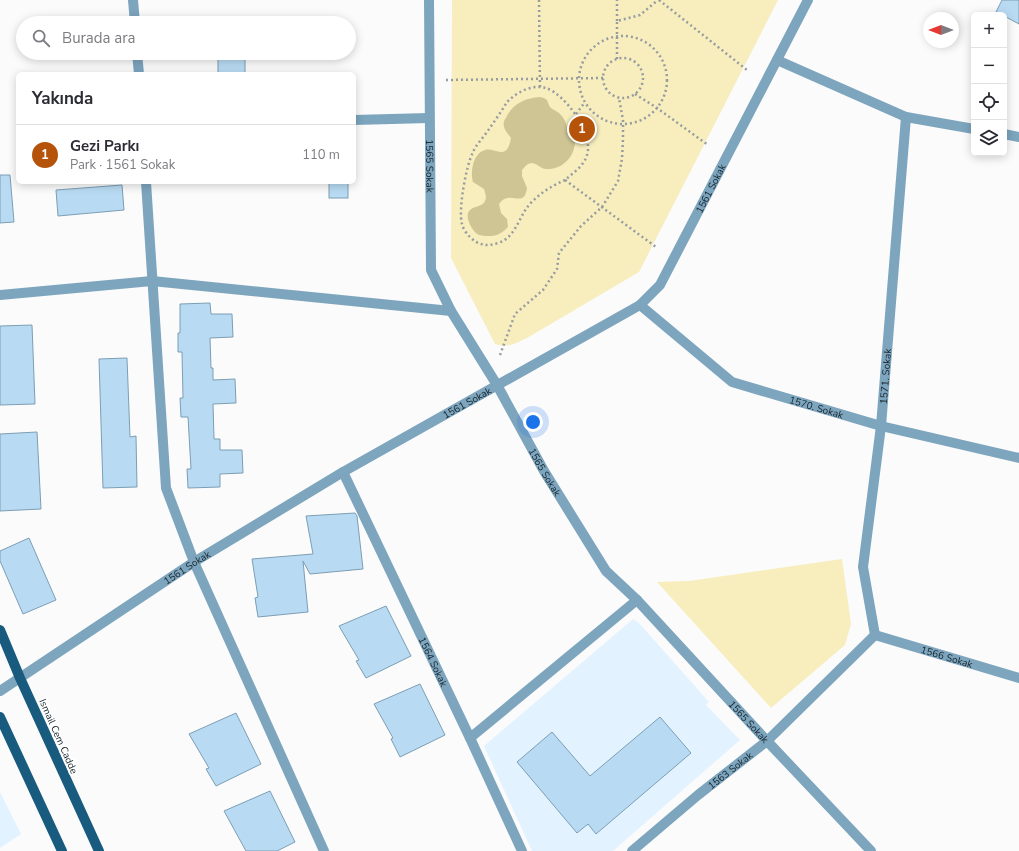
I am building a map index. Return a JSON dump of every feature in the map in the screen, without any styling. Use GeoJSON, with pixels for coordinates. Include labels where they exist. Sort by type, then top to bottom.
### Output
{"type":"FeatureCollection","features":[{"type":"Feature","properties":{"kind":"main road","name":"Ismail Cem Cadde"},"geometry":{"type":"LineString","coordinates":[[0,630],[20,678],[99,851]]}},
{"type":"Feature","properties":{"kind":"main road"},"geometry":{"type":"LineString","coordinates":[[0,717],[62,851]]}},
{"type":"Feature","properties":{"kind":"street"},"geometry":{"type":"LineString","coordinates":[[133,0],[134,16]]}},
{"type":"Feature","properties":{"kind":"street","name":"1565 Sokak"},"geometry":{"type":"LineString","coordinates":[[429,0],[429,118],[432,270],[451,311],[497,385],[544,471],[606,571],[637,600],[871,851]]}},
{"type":"Feature","properties":{"kind":"street","name":"1561 Sokak"},"geometry":{"type":"LineString","coordinates":[[0,691],[194,562],[343,472],[640,305],[660,285],[808,0]]}},
{"type":"Feature","properties":{"kind":"street"},"geometry":{"type":"LineString","coordinates":[[138,60],[139,72]]}},
{"type":"Feature","properties":{"kind":"street"},"geometry":{"type":"LineString","coordinates":[[777,60],[906,117],[971,128]]}},
{"type":"Feature","properties":{"kind":"street","name":"1571. Sokak"},"geometry":{"type":"LineString","coordinates":[[875,635],[864,567],[881,426],[906,117]]}},
{"type":"Feature","properties":{"kind":"street"},"geometry":{"type":"LineString","coordinates":[[356,120],[429,118]]}},
{"type":"Feature","properties":{"kind":"street"},"geometry":{"type":"LineString","coordinates":[[1007,134],[1019,136]]}},
{"type":"Feature","properties":{"kind":"street"},"geometry":{"type":"LineString","coordinates":[[146,184],[166,488],[194,562],[324,851]]}},
{"type":"Feature","properties":{"kind":"street"},"geometry":{"type":"LineString","coordinates":[[0,295],[152,281],[451,311]]}},
{"type":"Feature","properties":{"kind":"street","name":"1570. Sokak"},"geometry":{"type":"LineString","coordinates":[[640,305],[732,382],[881,426],[1019,458]]}},
{"type":"Feature","properties":{"kind":"street","name":"1564 Sokak"},"geometry":{"type":"LineString","coordinates":[[343,472],[470,738],[522,851]]}},
{"type":"Feature","properties":{"kind":"street"},"geometry":{"type":"LineString","coordinates":[[470,738],[637,600]]}},
{"type":"Feature","properties":{"kind":"street","name":"1566 Sokak"},"geometry":{"type":"LineString","coordinates":[[875,635],[1019,678]]}},
{"type":"Feature","properties":{"kind":"street","name":"1563 Sokak"},"geometry":{"type":"LineString","coordinates":[[632,851],[698,795],[767,741],[875,635]]}},
{"type":"Feature","properties":{"kind":"path"},"geometry":{"type":"LineString","coordinates":[[539,0],[540,87]]}},
{"type":"Feature","properties":{"kind":"path"},"geometry":{"type":"LineString","coordinates":[[617,0],[617,59]]}},
{"type":"Feature","properties":{"kind":"path"},"geometry":{"type":"LineString","coordinates":[[617,21],[640,15],[658,0],[747,70]]}},
{"type":"Feature","properties":{"kind":"path"},"geometry":{"type":"LineString","coordinates":[[617,36],[634,36],[647,43],[658,53],[665,66],[667,81],[664,96],[657,108],[646,117],[634,123],[623,124],[606,121],[594,113],[585,102],[580,89],[579,78],[583,60],[592,48],[604,40],[617,36]]}},
{"type":"Feature","properties":{"kind":"path"},"geometry":{"type":"LineString","coordinates":[[624,58],[636,64],[642,76],[642,83],[639,89],[635,94],[629,97],[619,98],[610,94],[606,90],[604,84],[603,78],[607,66],[617,59],[624,58]]}},
{"type":"Feature","properties":{"kind":"path"},"geometry":{"type":"LineString","coordinates":[[446,80],[603,78]]}},
{"type":"Feature","properties":{"kind":"path"},"geometry":{"type":"LineString","coordinates":[[540,87],[553,92],[562,98],[576,114],[587,140],[588,150],[583,163],[578,170],[565,180],[538,196],[526,209],[517,226],[507,238],[498,243],[488,245],[477,243],[468,234],[462,224],[461,211],[468,163],[473,151],[507,102],[514,95],[524,90],[540,87]]}},
{"type":"Feature","properties":{"kind":"path"},"geometry":{"type":"LineString","coordinates":[[635,94],[708,145]]}},
{"type":"Feature","properties":{"kind":"path"},"geometry":{"type":"LineString","coordinates":[[500,355],[515,314],[543,290],[552,279],[556,270],[559,253],[581,226],[602,207],[618,181],[622,159],[623,124],[619,98]]}},
{"type":"Feature","properties":{"kind":"path"},"geometry":{"type":"LineString","coordinates":[[576,114],[585,102]]}},
{"type":"Feature","properties":{"kind":"path"},"geometry":{"type":"LineString","coordinates":[[565,180],[656,247]]}},
{"type":"Feature","properties":{"kind":"shaded area"},"geometry":{"type":"Polygon","coordinates":[[[452,0],[778,0],[639,272],[515,344],[495,344],[451,258],[452,0]]]}},
{"type":"Feature","properties":{"kind":"shaded area"},"geometry":{"type":"Polygon","coordinates":[[[540,97],[547,100],[551,108],[564,118],[569,137],[575,141],[573,152],[562,165],[552,169],[544,169],[532,163],[526,165],[522,170],[522,176],[527,188],[523,198],[508,198],[499,204],[501,213],[507,219],[508,227],[501,233],[494,236],[479,235],[470,226],[468,213],[469,210],[484,203],[486,195],[484,189],[473,182],[473,163],[478,155],[485,150],[504,152],[507,150],[511,138],[505,130],[504,123],[509,113],[515,105],[524,100],[540,97]]]}},
{"type":"Feature","properties":{"kind":"shaded area"},"geometry":{"type":"Polygon","coordinates":[[[842,559],[851,624],[845,645],[771,708],[657,582],[689,581],[842,559]]]}},
{"type":"Feature","properties":{"kind":"shaded area"},"geometry":{"type":"Polygon","coordinates":[[[633,619],[639,623],[709,702],[706,705],[740,740],[613,851],[532,851],[484,746],[633,619]]]}},
{"type":"Feature","properties":{"kind":"shaded area"},"geometry":{"type":"Polygon","coordinates":[[[0,792],[21,834],[0,848],[0,792]]]}},
{"type":"Feature","properties":{"kind":"building"},"geometry":{"type":"Polygon","coordinates":[[[1002,0],[1019,0],[1019,24],[1007,18],[1007,12],[996,12],[1002,0]]]}},
{"type":"Feature","properties":{"kind":"building"},"geometry":{"type":"Polygon","coordinates":[[[218,60],[245,60],[245,72],[218,72],[218,60]]]}},
{"type":"Feature","properties":{"kind":"building"},"geometry":{"type":"Polygon","coordinates":[[[0,175],[10,175],[14,222],[0,223],[0,175]]]}},
{"type":"Feature","properties":{"kind":"building"},"geometry":{"type":"Polygon","coordinates":[[[329,184],[348,184],[348,198],[329,198],[329,184]]]}},
{"type":"Feature","properties":{"kind":"building"},"geometry":{"type":"Polygon","coordinates":[[[122,185],[124,210],[58,216],[56,190],[122,185]]]}},
{"type":"Feature","properties":{"kind":"building"},"geometry":{"type":"Polygon","coordinates":[[[210,303],[211,314],[232,314],[233,337],[210,338],[211,368],[213,368],[213,380],[235,379],[236,403],[213,404],[214,439],[220,439],[220,450],[242,450],[243,473],[220,474],[220,487],[188,488],[187,469],[191,469],[188,417],[181,417],[180,398],[183,398],[182,352],[178,352],[178,333],[180,333],[180,304],[210,303]]]}},
{"type":"Feature","properties":{"kind":"building"},"geometry":{"type":"Polygon","coordinates":[[[32,325],[35,404],[0,405],[0,326],[32,325]]]}},
{"type":"Feature","properties":{"kind":"building"},"geometry":{"type":"Polygon","coordinates":[[[127,358],[130,437],[136,436],[137,487],[103,488],[99,359],[127,358]]]}},
{"type":"Feature","properties":{"kind":"building"},"geometry":{"type":"Polygon","coordinates":[[[37,432],[41,509],[0,511],[0,434],[37,432]]]}},
{"type":"Feature","properties":{"kind":"building"},"geometry":{"type":"Polygon","coordinates":[[[355,513],[357,516],[363,569],[310,574],[303,561],[308,612],[258,617],[255,598],[258,597],[252,559],[313,554],[306,516],[355,513]]]}},
{"type":"Feature","properties":{"kind":"building"},"geometry":{"type":"Polygon","coordinates":[[[29,538],[56,600],[23,614],[0,561],[0,551],[29,538]]]}},
{"type":"Feature","properties":{"kind":"building"},"geometry":{"type":"Polygon","coordinates":[[[386,606],[411,656],[366,678],[356,661],[359,660],[339,626],[386,606]]]}},
{"type":"Feature","properties":{"kind":"building"},"geometry":{"type":"Polygon","coordinates":[[[420,684],[445,735],[400,757],[391,739],[393,738],[374,704],[420,684]]]}},
{"type":"Feature","properties":{"kind":"building"},"geometry":{"type":"Polygon","coordinates":[[[236,713],[261,764],[216,786],[206,769],[209,768],[189,734],[236,713]]]}},
{"type":"Feature","properties":{"kind":"building"},"geometry":{"type":"Polygon","coordinates":[[[660,717],[691,753],[596,834],[588,824],[577,833],[517,762],[552,732],[590,776],[660,717]]]}},
{"type":"Feature","properties":{"kind":"building"},"geometry":{"type":"Polygon","coordinates":[[[270,791],[295,842],[277,851],[246,851],[224,811],[270,791]]]}},
{"type":"Feature","properties":{"kind":"place","name":"Gezi Parkı"},"geometry":{"type":"Point","coordinates":[582,129]}}]}
